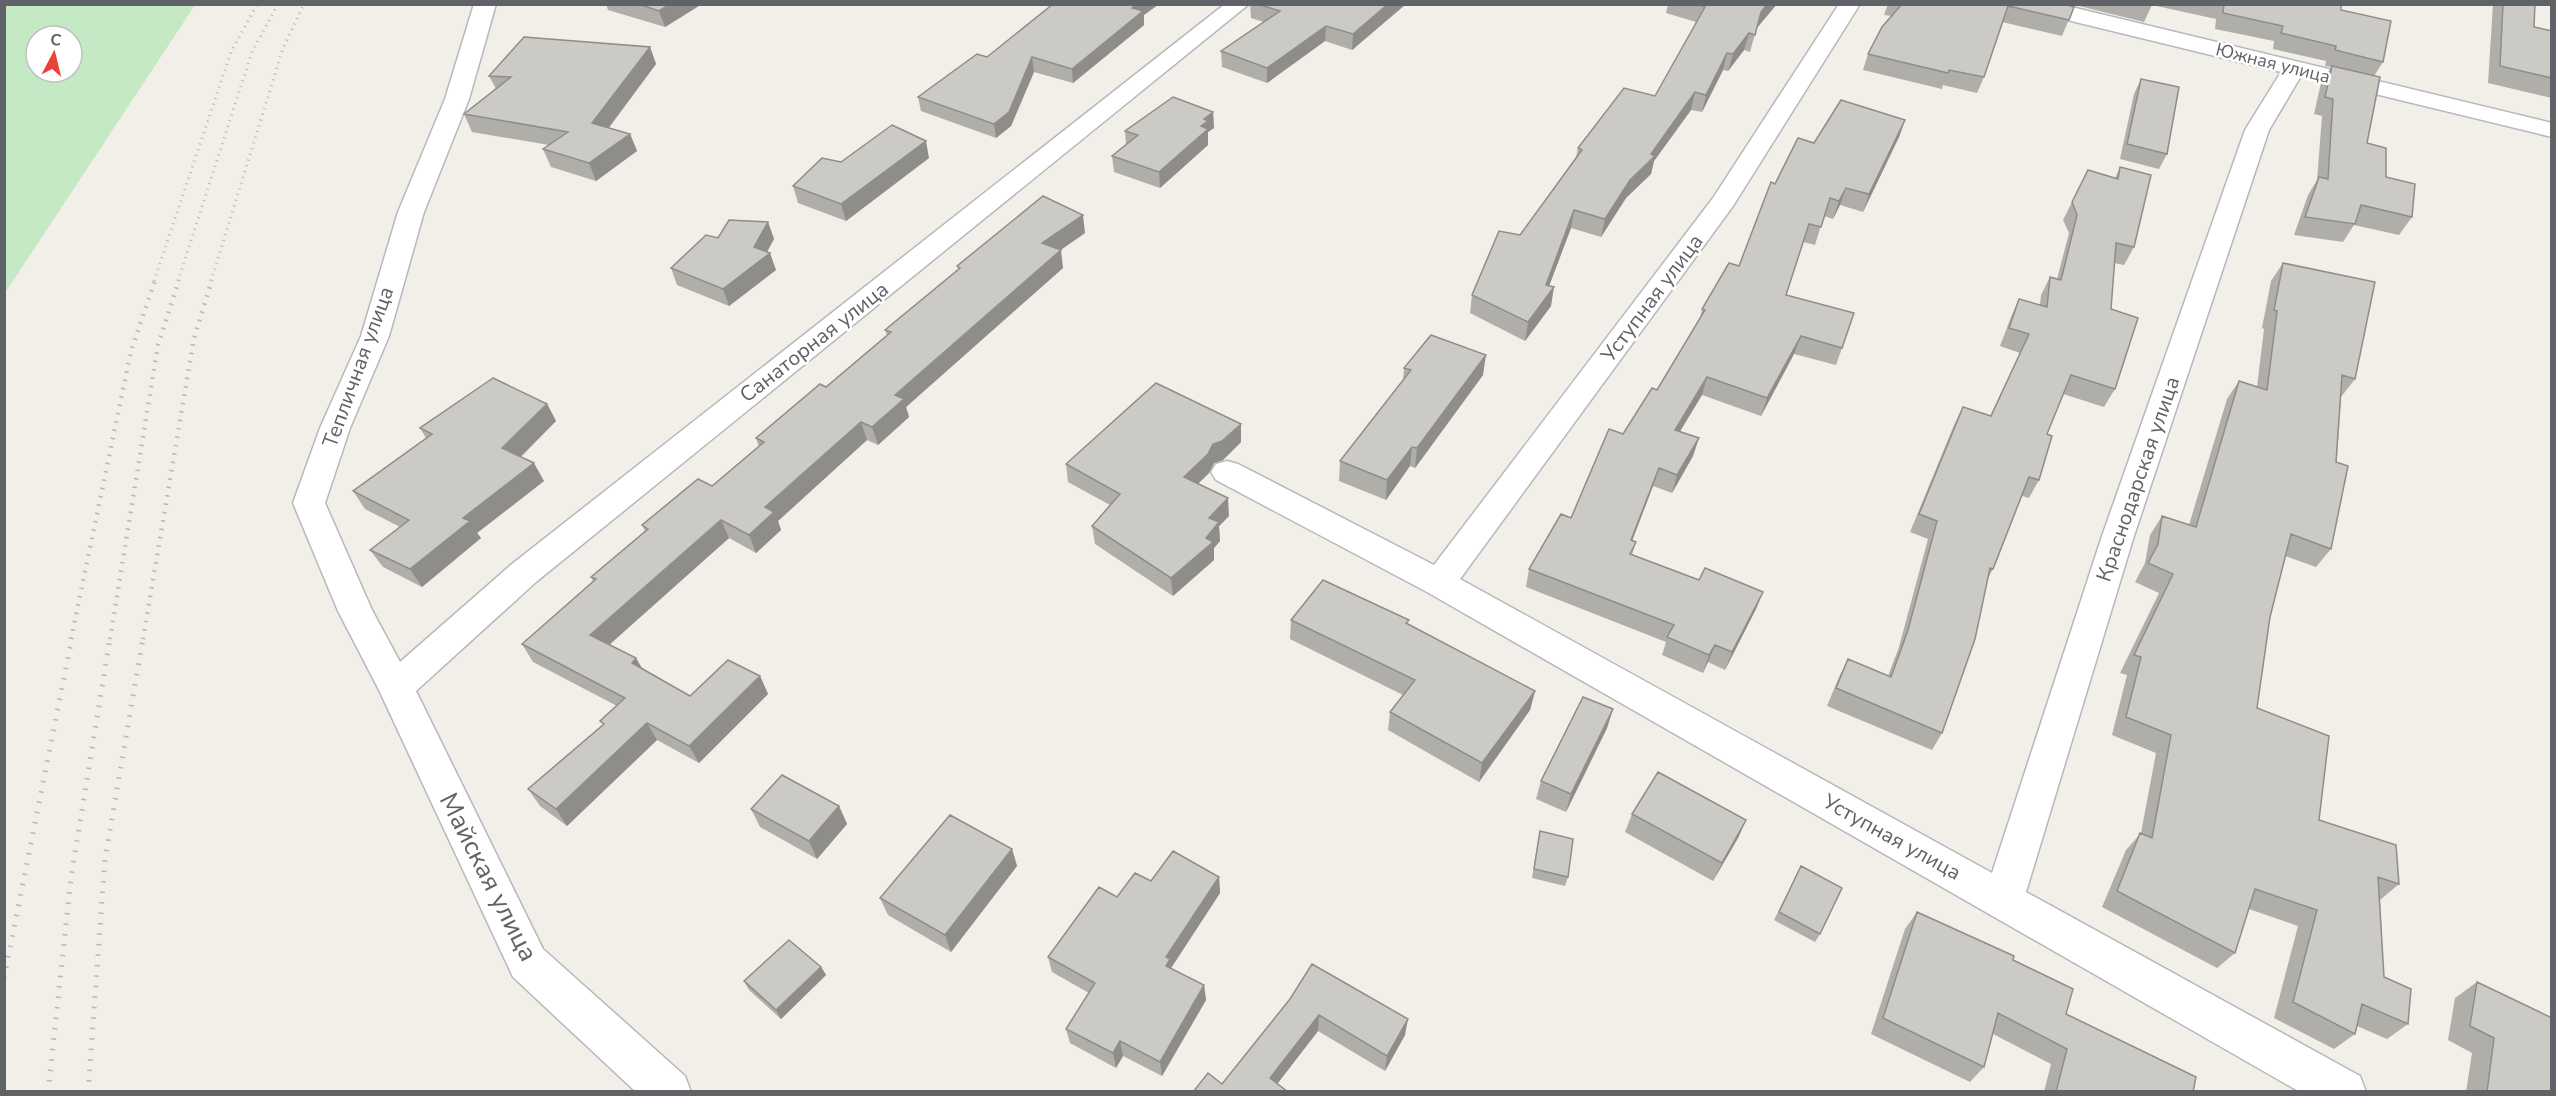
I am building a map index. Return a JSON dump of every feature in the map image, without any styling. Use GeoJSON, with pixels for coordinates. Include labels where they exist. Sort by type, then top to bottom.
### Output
{"type":"FeatureCollection","features":[{"type":"Feature","properties":{"kind":"street","name":"Тепличная улица"},"geometry":{"type":"LineString","coordinates":[[396,687],[355,611],[309,503],[334,428],[375,336],[411,212],[457,99],[485,4]]}},
{"type":"Feature","properties":{"kind":"street","name":"Санаторная улица"},"geometry":{"type":"LineString","coordinates":[[396,687],[524,573],[1239,4]]}},
{"type":"Feature","properties":{"kind":"street","name":"Уступная улица"},"geometry":{"type":"LineString","coordinates":[[1439,583],[1724,201],[1851,4]]}},
{"type":"Feature","properties":{"kind":"street","name":"Южная улица"},"geometry":{"type":"LineString","coordinates":[[2030,4],[2552,130]]}},
{"type":"Feature","properties":{"kind":"street","name":"Краснодарская улица"},"geometry":{"type":"LineString","coordinates":[[2003,900],[2121,527],[2257,130],[2295,68]]}},
{"type":"Feature","properties":{"kind":"street","name":"Уступная улица"},"geometry":{"type":"LineString","coordinates":[[1227,472],[1439,583],[2344,1092]]}},
{"type":"Feature","properties":{"kind":"street","name":"Майская улица"},"geometry":{"type":"LineString","coordinates":[[396,687],[528,963],[669,1092]]}},
{"type":"Feature","properties":{"kind":"green space"},"geometry":{"type":"Polygon","coordinates":[[[4,5],[195,5],[5,293],[4,5]]]}},
{"type":"Feature","properties":{"kind":"building"},"geometry":{"type":"Polygon","coordinates":[[[638,4],[670,4],[659,11],[638,4]]]}},
{"type":"Feature","properties":{"kind":"building"},"geometry":{"type":"Polygon","coordinates":[[[1053,4],[1137,4],[1132,8],[1143,11],[1072,69],[1032,57],[1009,112],[994,124],[918,97],[977,54],[987,57],[1053,4]]]}},
{"type":"Feature","properties":{"kind":"building"},"geometry":{"type":"Polygon","coordinates":[[[1257,4],[1388,4],[1353,34],[1326,26],[1267,68],[1221,51],[1280,11],[1257,4]]]}},
{"type":"Feature","properties":{"kind":"building"},"geometry":{"type":"Polygon","coordinates":[[[1697,4],[1767,4],[1761,12],[1755,35],[1749,33],[1733,54],[1727,53],[1706,95],[1695,92],[1651,154],[1655,156],[1630,180],[1605,219],[1574,210],[1546,285],[1554,287],[1528,322],[1472,295],[1499,231],[1520,235],[1582,150],[1578,148],[1624,88],[1655,96],[1705,7],[1697,4]]]}},
{"type":"Feature","properties":{"kind":"building"},"geometry":{"type":"Polygon","coordinates":[[[1902,4],[2064,4],[2074,7],[2069,20],[2008,6],[1984,77],[1949,70],[1948,73],[1868,54],[1882,27],[1902,4]]]}},
{"type":"Feature","properties":{"kind":"building"},"geometry":{"type":"Polygon","coordinates":[[[2224,4],[2341,4],[2341,10],[2391,21],[2383,62],[2335,50],[2336,46],[2281,33],[2283,26],[2223,13],[2224,4]]]}},
{"type":"Feature","properties":{"kind":"building"},"geometry":{"type":"Polygon","coordinates":[[[2503,4],[2535,4],[2534,27],[2552,31],[2552,78],[2500,66],[2503,4]]]}},
{"type":"Feature","properties":{"kind":"building"},"geometry":{"type":"Polygon","coordinates":[[[524,37],[650,47],[592,123],[630,134],[589,163],[543,149],[568,132],[464,114],[511,77],[489,76],[524,37]]]}},
{"type":"Feature","properties":{"kind":"building"},"geometry":{"type":"Polygon","coordinates":[[[2332,66],[2380,77],[2367,143],[2386,148],[2386,177],[2415,184],[2412,217],[2361,205],[2355,224],[2305,217],[2319,177],[2328,179],[2333,99],[2325,97],[2332,66]]]}},
{"type":"Feature","properties":{"kind":"building"},"geometry":{"type":"Polygon","coordinates":[[[2141,79],[2179,87],[2167,154],[2127,144],[2141,79]]]}},
{"type":"Feature","properties":{"kind":"building"},"geometry":{"type":"Polygon","coordinates":[[[1173,97],[1213,112],[1204,119],[1208,121],[1201,126],[1208,129],[1159,172],[1112,156],[1138,135],[1125,131],[1173,97]]]}},
{"type":"Feature","properties":{"kind":"building"},"geometry":{"type":"Polygon","coordinates":[[[1841,100],[1905,120],[1869,194],[1846,188],[1839,201],[1830,198],[1821,227],[1809,224],[1786,295],[1854,313],[1842,348],[1801,336],[1767,398],[1707,377],[1675,430],[1699,438],[1677,475],[1659,468],[1631,540],[1636,542],[1630,554],[1699,580],[1705,568],[1763,592],[1732,652],[1715,645],[1709,655],[1667,637],[1674,625],[1529,569],[1561,514],[1571,518],[1609,429],[1623,434],[1652,388],[1657,390],[1705,310],[1702,309],[1729,263],[1739,266],[1771,182],[1775,184],[1798,138],[1814,143],[1841,100]]]}},
{"type":"Feature","properties":{"kind":"building"},"geometry":{"type":"Polygon","coordinates":[[[892,125],[926,141],[841,204],[793,186],[822,158],[841,162],[892,125]]]}},
{"type":"Feature","properties":{"kind":"building"},"geometry":{"type":"Polygon","coordinates":[[[2120,167],[2151,175],[2134,247],[2116,243],[2111,309],[2138,318],[2115,389],[2071,375],[2047,434],[2052,436],[2039,480],[2029,477],[1993,569],[1990,568],[1975,639],[1942,733],[1836,688],[1848,659],[1891,677],[1908,630],[1937,521],[1919,514],[1963,407],[1991,416],[2029,334],[2009,328],[2019,299],[2047,307],[2050,277],[2061,280],[2077,215],[2072,202],[2088,170],[2118,179],[2120,167]]]}},
{"type":"Feature","properties":{"kind":"building"},"geometry":{"type":"Polygon","coordinates":[[[1043,196],[1083,215],[1042,243],[1061,250],[895,395],[904,399],[872,427],[861,422],[765,507],[774,512],[749,535],[721,520],[590,635],[636,658],[632,663],[690,696],[728,660],[760,676],[689,746],[647,723],[556,809],[528,789],[604,724],[600,721],[625,698],[522,644],[596,579],[591,577],[648,529],[642,525],[698,479],[712,486],[764,442],[756,438],[820,384],[826,387],[891,332],[885,330],[960,268],[957,266],[1043,196]]]}},
{"type":"Feature","properties":{"kind":"building"},"geometry":{"type":"Polygon","coordinates":[[[729,220],[768,222],[754,247],[770,253],[723,289],[671,268],[706,235],[718,238],[729,220]]]}},
{"type":"Feature","properties":{"kind":"building"},"geometry":{"type":"Polygon","coordinates":[[[2283,263],[2375,282],[2355,379],[2342,375],[2336,462],[2348,466],[2331,549],[2291,534],[2270,617],[2257,708],[2329,736],[2319,820],[2396,845],[2399,884],[2378,877],[2384,977],[2411,989],[2408,1024],[2362,1004],[2355,1034],[2293,1002],[2317,910],[2255,889],[2235,953],[2117,891],[2140,833],[2152,838],[2171,735],[2126,717],[2141,657],[2134,655],[2173,574],[2148,563],[2158,544],[2162,516],[2196,527],[2239,381],[2267,390],[2277,311],[2274,310],[2283,263]]]}},
{"type":"Feature","properties":{"kind":"building"},"geometry":{"type":"Polygon","coordinates":[[[1431,335],[1486,355],[1417,448],[1412,447],[1387,480],[1340,461],[1411,370],[1404,368],[1431,335]]]}},
{"type":"Feature","properties":{"kind":"building"},"geometry":{"type":"Polygon","coordinates":[[[493,378],[547,404],[502,448],[534,463],[463,518],[470,521],[410,569],[370,550],[409,520],[353,491],[432,434],[420,428],[493,378]]]}},
{"type":"Feature","properties":{"kind":"building"},"geometry":{"type":"Polygon","coordinates":[[[1156,383],[1241,424],[1222,441],[1213,444],[1208,454],[1184,477],[1228,498],[1209,518],[1219,522],[1206,538],[1213,542],[1171,578],[1092,526],[1120,494],[1066,464],[1156,383]]]}},
{"type":"Feature","properties":{"kind":"building"},"geometry":{"type":"Polygon","coordinates":[[[1323,580],[1409,620],[1406,623],[1535,691],[1482,763],[1390,712],[1415,680],[1291,620],[1323,580]]]}},
{"type":"Feature","properties":{"kind":"building"},"geometry":{"type":"Polygon","coordinates":[[[1583,697],[1613,709],[1571,794],[1541,781],[1583,697]]]}},
{"type":"Feature","properties":{"kind":"building"},"geometry":{"type":"Polygon","coordinates":[[[1658,772],[1746,820],[1722,863],[1632,814],[1658,772]]]}},
{"type":"Feature","properties":{"kind":"building"},"geometry":{"type":"Polygon","coordinates":[[[782,775],[839,806],[809,841],[751,809],[782,775]]]}},
{"type":"Feature","properties":{"kind":"building"},"geometry":{"type":"Polygon","coordinates":[[[950,815],[1012,849],[945,935],[880,898],[950,815]]]}},
{"type":"Feature","properties":{"kind":"building"},"geometry":{"type":"Polygon","coordinates":[[[1540,831],[1573,839],[1568,877],[1534,869],[1540,831]]]}},
{"type":"Feature","properties":{"kind":"building"},"geometry":{"type":"Polygon","coordinates":[[[1173,851],[1219,877],[1166,957],[1170,959],[1166,966],[1204,985],[1160,1062],[1120,1041],[1113,1053],[1066,1029],[1095,983],[1048,957],[1099,887],[1117,897],[1135,873],[1151,881],[1173,851]]]}},
{"type":"Feature","properties":{"kind":"building"},"geometry":{"type":"Polygon","coordinates":[[[1801,866],[1842,888],[1820,934],[1779,912],[1801,866]]]}},
{"type":"Feature","properties":{"kind":"building"},"geometry":{"type":"Polygon","coordinates":[[[1917,912],[2014,956],[2013,960],[2073,989],[2066,1014],[2196,1077],[2193,1092],[2056,1092],[2067,1049],[1998,1013],[1984,1067],[1883,1018],[1917,912]]]}},
{"type":"Feature","properties":{"kind":"building"},"geometry":{"type":"Polygon","coordinates":[[[789,940],[821,967],[776,1010],[744,981],[789,940]]]}},
{"type":"Feature","properties":{"kind":"building"},"geometry":{"type":"Polygon","coordinates":[[[1312,964],[1408,1019],[1387,1056],[1319,1015],[1270,1078],[1288,1092],[1193,1092],[1208,1073],[1222,1084],[1290,999],[1312,964]]]}},
{"type":"Feature","properties":{"kind":"building"},"geometry":{"type":"Polygon","coordinates":[[[2477,982],[2552,1018],[2552,1092],[2487,1092],[2494,1038],[2470,1026],[2477,982]]]}},
{"type":"Feature","properties":{"kind":"railway"},"geometry":{"type":"LineString","coordinates":[[154,281],[231,52],[257,4]]}},
{"type":"Feature","properties":{"kind":"railway"},"geometry":{"type":"LineString","coordinates":[[178,281],[252,52],[278,4]]}},
{"type":"Feature","properties":{"kind":"railway"},"geometry":{"type":"LineString","coordinates":[[211,281],[283,48],[304,4]]}},
{"type":"Feature","properties":{"kind":"railway"},"geometry":{"type":"LineString","coordinates":[[71,639],[131,351],[155,280]]}},
{"type":"Feature","properties":{"kind":"railway"},"geometry":{"type":"LineString","coordinates":[[110,639],[158,345],[179,280]]}},
{"type":"Feature","properties":{"kind":"railway"},"geometry":{"type":"LineString","coordinates":[[143,639],[194,338],[212,280]]}},
{"type":"Feature","properties":{"kind":"railway"},"geometry":{"type":"LineString","coordinates":[[4,978],[72,638]]}},
{"type":"Feature","properties":{"kind":"railway"},"geometry":{"type":"LineString","coordinates":[[48,1092],[71,878],[110,638]]}},
{"type":"Feature","properties":{"kind":"railway"},"geometry":{"type":"LineString","coordinates":[[88,1092],[105,859],[143,638]]}}]}
